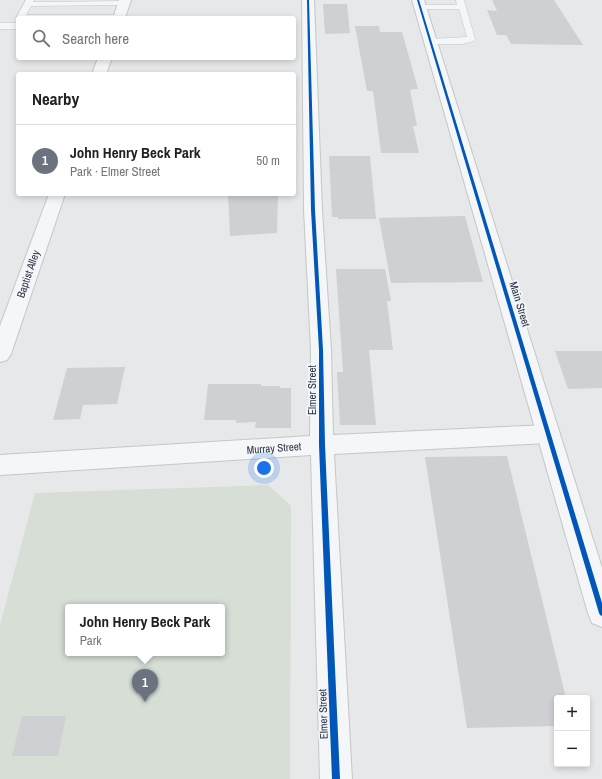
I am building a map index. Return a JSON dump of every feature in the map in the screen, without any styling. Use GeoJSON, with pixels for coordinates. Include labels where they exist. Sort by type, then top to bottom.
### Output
{"type":"FeatureCollection","features":[{"type":"Feature","properties":{"kind":"street","name":"Elmer Street"},"geometry":{"type":"LineString","coordinates":[[308,0],[313,203],[321,350],[322,445],[336,779]]}},
{"type":"Feature","properties":{"kind":"street"},"geometry":{"type":"LineString","coordinates":[[120,16],[125,2]]}},
{"type":"Feature","properties":{"kind":"street","name":"Main Street"},"geometry":{"type":"LineString","coordinates":[[419,4],[602,613]]}},
{"type":"Feature","properties":{"kind":"street"},"geometry":{"type":"LineString","coordinates":[[100,72],[104,60]]}},
{"type":"Feature","properties":{"kind":"street","name":"Baptist Alley"},"geometry":{"type":"LineString","coordinates":[[0,354],[56,196]]}},
{"type":"Feature","properties":{"kind":"street","name":"Murray Street"},"geometry":{"type":"LineString","coordinates":[[0,465],[322,445],[548,434]]}},
{"type":"Feature","properties":{"kind":"lane"},"geometry":{"type":"LineString","coordinates":[[21,16],[29,2],[125,2]]}},
{"type":"Feature","properties":{"kind":"lane"},"geometry":{"type":"LineString","coordinates":[[419,4],[461,3],[471,37],[471,39],[462,41],[430,42]]}},
{"type":"Feature","properties":{"kind":"lane"},"geometry":{"type":"LineString","coordinates":[[0,26],[16,24]]}},
{"type":"Feature","properties":{"kind":"shaded area"},"geometry":{"type":"Polygon","coordinates":[[[268,485],[291,506],[290,779],[0,779],[0,625],[35,493],[268,485]]]}},
{"type":"Feature","properties":{"kind":"building"},"geometry":{"type":"Polygon","coordinates":[[[492,0],[554,0],[583,45],[511,44],[506,35],[497,35],[487,10],[497,11],[492,0]]]}},
{"type":"Feature","properties":{"kind":"building"},"geometry":{"type":"Polygon","coordinates":[[[323,4],[347,4],[350,33],[325,34],[323,4]]]}},
{"type":"Feature","properties":{"kind":"building"},"geometry":{"type":"Polygon","coordinates":[[[355,26],[379,26],[380,32],[402,32],[418,89],[410,90],[417,126],[413,126],[419,153],[381,153],[373,91],[367,91],[355,26]]]}},
{"type":"Feature","properties":{"kind":"building"},"geometry":{"type":"Polygon","coordinates":[[[329,156],[370,156],[376,219],[338,219],[338,217],[332,217],[329,156]]]}},
{"type":"Feature","properties":{"kind":"building"},"geometry":{"type":"Polygon","coordinates":[[[228,196],[278,196],[277,233],[230,236],[228,196]]]}},
{"type":"Feature","properties":{"kind":"building"},"geometry":{"type":"Polygon","coordinates":[[[465,216],[483,282],[391,283],[379,218],[465,216]]]}},
{"type":"Feature","properties":{"kind":"building"},"geometry":{"type":"Polygon","coordinates":[[[336,269],[385,269],[391,301],[387,301],[393,350],[369,350],[376,425],[340,425],[337,372],[343,372],[336,269]]]}},
{"type":"Feature","properties":{"kind":"building"},"geometry":{"type":"Polygon","coordinates":[[[555,351],[602,351],[602,388],[568,389],[555,351]]]}},
{"type":"Feature","properties":{"kind":"building"},"geometry":{"type":"Polygon","coordinates":[[[125,367],[117,404],[83,405],[80,419],[53,420],[67,368],[125,367]]]}},
{"type":"Feature","properties":{"kind":"building"},"geometry":{"type":"Polygon","coordinates":[[[208,384],[261,384],[261,386],[280,386],[280,388],[291,388],[291,428],[255,428],[256,422],[236,423],[236,420],[204,420],[208,384]]]}},
{"type":"Feature","properties":{"kind":"building"},"geometry":{"type":"Polygon","coordinates":[[[507,456],[565,695],[554,695],[554,726],[467,728],[425,457],[507,456]]]}},
{"type":"Feature","properties":{"kind":"building"},"geometry":{"type":"Polygon","coordinates":[[[22,716],[66,716],[58,756],[12,756],[22,716]]]}},
{"type":"Feature","properties":{"kind":"cycle path"},"geometry":{"type":"LineString","coordinates":[[308,0],[313,210],[321,350],[322,445],[336,779]]}},
{"type":"Feature","properties":{"kind":"cycle path"},"geometry":{"type":"LineString","coordinates":[[418,0],[602,613]]}},
{"type":"Feature","properties":{"kind":"place","name":"John Henry Beck Park"},"geometry":{"type":"Point","coordinates":[145,702]}}]}
